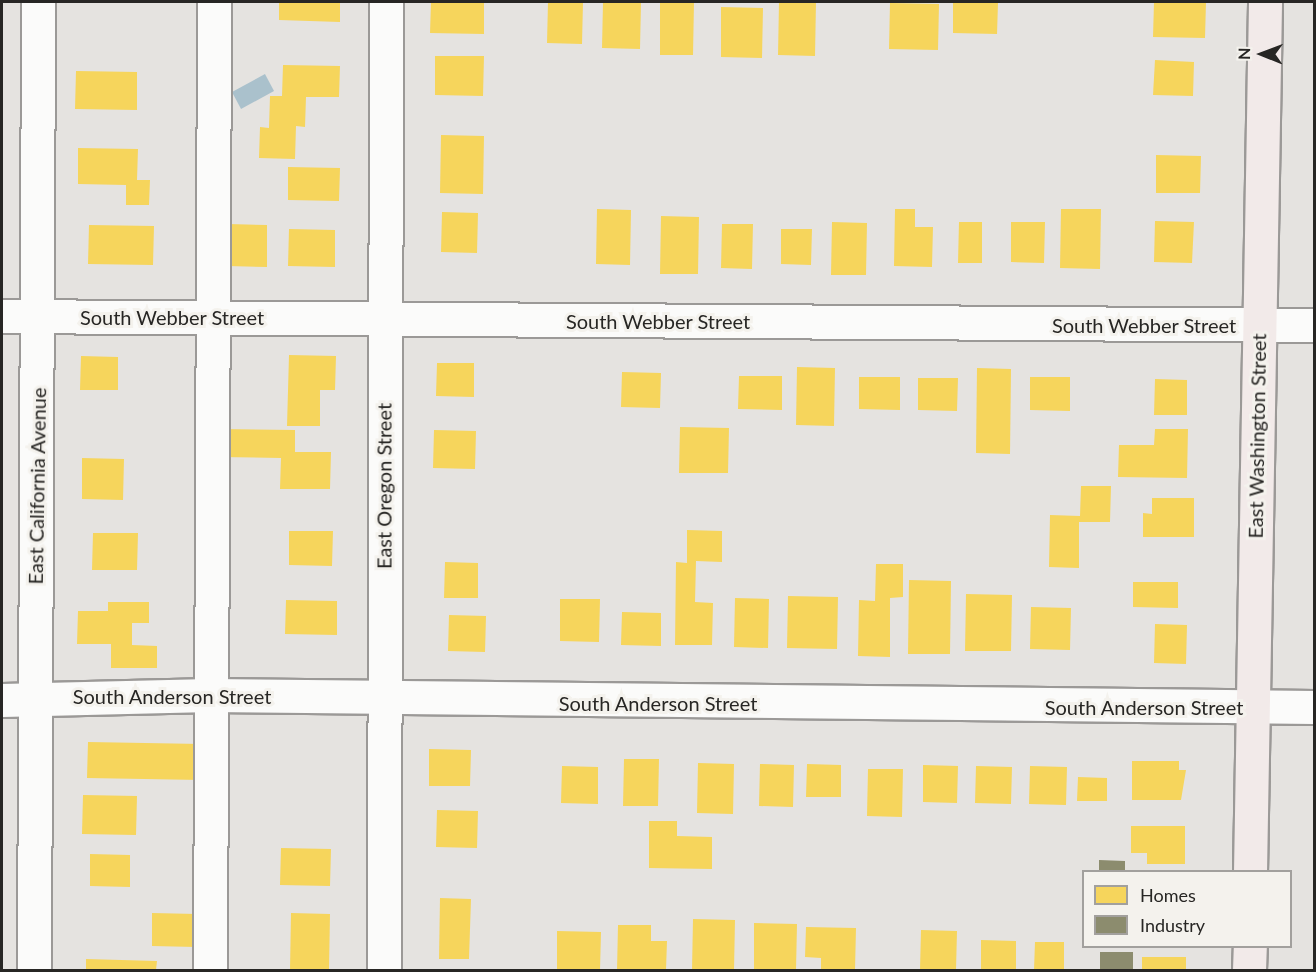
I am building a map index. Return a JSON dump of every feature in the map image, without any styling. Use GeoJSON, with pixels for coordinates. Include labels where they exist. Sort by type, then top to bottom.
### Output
{"type":"FeatureCollection","features":[{"type":"Feature","properties":{"kind":"main road","name":"East Washington Street"},"geometry":{"type":"LineString","coordinates":[[1250,870],[1265,2]]}},
{"type":"Feature","properties":{"kind":"main road"},"geometry":{"type":"LineString","coordinates":[[1250,948],[1250,970]]}},
{"type":"Feature","properties":{"kind":"street","name":"East California Avenue"},"geometry":{"type":"LineString","coordinates":[[34,970],[34,697],[39,316],[38,2]]}},
{"type":"Feature","properties":{"kind":"street"},"geometry":{"type":"LineString","coordinates":[[210,970],[214,2]]}},
{"type":"Feature","properties":{"kind":"street","name":"East Oregon Street"},"geometry":{"type":"LineString","coordinates":[[384,970],[386,2]]}},
{"type":"Feature","properties":{"kind":"street","name":"South Webber Street"},"geometry":{"type":"LineString","coordinates":[[2,316],[1314,325]]}},
{"type":"Feature","properties":{"kind":"street","name":"South Anderson Street"},"geometry":{"type":"LineString","coordinates":[[2,700],[34,697],[210,695],[1314,707]]}},
{"type":"Feature","properties":{"kind":"water"},"geometry":{"type":"Polygon","coordinates":[[[265,74],[274,91],[241,109],[232,92],[265,74]]]}},
{"type":"Feature","properties":{"kind":"building: Homes"},"geometry":{"type":"Polygon","coordinates":[[[279,2],[340,2],[340,22],[279,20],[279,2]]]}},
{"type":"Feature","properties":{"kind":"building: Homes"},"geometry":{"type":"Polygon","coordinates":[[[431,2],[484,2],[484,34],[430,33],[431,2]]]}},
{"type":"Feature","properties":{"kind":"building: Homes"},"geometry":{"type":"Polygon","coordinates":[[[548,2],[583,2],[582,44],[547,43],[548,2]]]}},
{"type":"Feature","properties":{"kind":"building: Homes"},"geometry":{"type":"Polygon","coordinates":[[[603,2],[641,2],[640,49],[602,48],[603,2]]]}},
{"type":"Feature","properties":{"kind":"building: Homes"},"geometry":{"type":"Polygon","coordinates":[[[660,2],[694,2],[693,55],[660,55],[660,2]]]}},
{"type":"Feature","properties":{"kind":"building: Homes"},"geometry":{"type":"Polygon","coordinates":[[[779,2],[816,2],[815,56],[778,55],[779,2]]]}},
{"type":"Feature","properties":{"kind":"building: Homes"},"geometry":{"type":"Polygon","coordinates":[[[1154,2],[1206,2],[1205,38],[1153,37],[1154,2]]]}},
{"type":"Feature","properties":{"kind":"building: Homes"},"geometry":{"type":"Polygon","coordinates":[[[890,3],[939,4],[938,50],[889,49],[890,3]]]}},
{"type":"Feature","properties":{"kind":"building: Homes"},"geometry":{"type":"Polygon","coordinates":[[[953,3],[998,3],[997,34],[953,33],[953,3]]]}},
{"type":"Feature","properties":{"kind":"building: Homes"},"geometry":{"type":"Polygon","coordinates":[[[721,7],[763,8],[762,58],[721,57],[721,7]]]}},
{"type":"Feature","properties":{"kind":"building: Homes"},"geometry":{"type":"Polygon","coordinates":[[[435,56],[484,56],[483,96],[435,95],[435,56]]]}},
{"type":"Feature","properties":{"kind":"building: Homes"},"geometry":{"type":"Polygon","coordinates":[[[1155,60],[1194,62],[1193,96],[1153,95],[1155,60]]]}},
{"type":"Feature","properties":{"kind":"building: Homes"},"geometry":{"type":"Polygon","coordinates":[[[283,65],[340,66],[339,97],[306,97],[305,127],[296,126],[295,159],[259,158],[260,127],[269,128],[270,96],[282,96],[283,65]]]}},
{"type":"Feature","properties":{"kind":"building: Homes"},"geometry":{"type":"Polygon","coordinates":[[[76,71],[137,72],[137,110],[75,109],[76,71]]]}},
{"type":"Feature","properties":{"kind":"building: Homes"},"geometry":{"type":"Polygon","coordinates":[[[441,135],[484,136],[483,194],[440,193],[441,135]]]}},
{"type":"Feature","properties":{"kind":"building: Homes"},"geometry":{"type":"Polygon","coordinates":[[[78,148],[138,149],[137,180],[150,180],[149,205],[126,205],[126,185],[78,184],[78,148]]]}},
{"type":"Feature","properties":{"kind":"building: Homes"},"geometry":{"type":"Polygon","coordinates":[[[1156,155],[1201,156],[1200,193],[1156,193],[1156,155]]]}},
{"type":"Feature","properties":{"kind":"building: Homes"},"geometry":{"type":"Polygon","coordinates":[[[288,167],[340,168],[339,201],[288,200],[288,167]]]}},
{"type":"Feature","properties":{"kind":"building: Homes"},"geometry":{"type":"Polygon","coordinates":[[[597,209],[631,210],[630,265],[596,264],[597,209]]]}},
{"type":"Feature","properties":{"kind":"building: Homes"},"geometry":{"type":"Polygon","coordinates":[[[895,209],[915,209],[915,227],[933,227],[932,267],[894,266],[895,209]]]}},
{"type":"Feature","properties":{"kind":"building: Homes"},"geometry":{"type":"Polygon","coordinates":[[[1061,209],[1101,209],[1100,269],[1060,268],[1061,209]]]}},
{"type":"Feature","properties":{"kind":"building: Homes"},"geometry":{"type":"Polygon","coordinates":[[[442,212],[478,213],[477,253],[441,252],[442,212]]]}},
{"type":"Feature","properties":{"kind":"building: Homes"},"geometry":{"type":"Polygon","coordinates":[[[661,216],[699,217],[698,274],[660,274],[661,216]]]}},
{"type":"Feature","properties":{"kind":"building: Homes"},"geometry":{"type":"Polygon","coordinates":[[[1155,221],[1194,222],[1192,263],[1154,262],[1155,221]]]}},
{"type":"Feature","properties":{"kind":"building: Homes"},"geometry":{"type":"Polygon","coordinates":[[[832,222],[867,223],[866,275],[831,275],[832,222]]]}},
{"type":"Feature","properties":{"kind":"building: Homes"},"geometry":{"type":"Polygon","coordinates":[[[959,222],[982,222],[982,263],[958,263],[959,222]]]}},
{"type":"Feature","properties":{"kind":"building: Homes"},"geometry":{"type":"Polygon","coordinates":[[[1011,222],[1045,222],[1044,263],[1011,262],[1011,222]]]}},
{"type":"Feature","properties":{"kind":"building: Homes"},"geometry":{"type":"Polygon","coordinates":[[[228,224],[267,225],[267,267],[227,266],[228,224]]]}},
{"type":"Feature","properties":{"kind":"building: Homes"},"geometry":{"type":"Polygon","coordinates":[[[722,224],[753,224],[752,269],[721,268],[722,224]]]}},
{"type":"Feature","properties":{"kind":"building: Homes"},"geometry":{"type":"Polygon","coordinates":[[[89,225],[154,226],[153,265],[88,264],[89,225]]]}},
{"type":"Feature","properties":{"kind":"building: Homes"},"geometry":{"type":"Polygon","coordinates":[[[289,229],[335,230],[335,267],[288,266],[289,229]]]}},
{"type":"Feature","properties":{"kind":"building: Homes"},"geometry":{"type":"Polygon","coordinates":[[[781,229],[812,229],[811,265],[781,264],[781,229]]]}},
{"type":"Feature","properties":{"kind":"building: Homes"},"geometry":{"type":"Polygon","coordinates":[[[289,355],[336,356],[335,390],[320,390],[320,426],[287,426],[289,355]]]}},
{"type":"Feature","properties":{"kind":"building: Homes"},"geometry":{"type":"Polygon","coordinates":[[[81,356],[118,357],[118,390],[80,390],[81,356]]]}},
{"type":"Feature","properties":{"kind":"building: Homes"},"geometry":{"type":"Polygon","coordinates":[[[437,363],[474,363],[474,397],[436,396],[437,363]]]}},
{"type":"Feature","properties":{"kind":"building: Homes"},"geometry":{"type":"Polygon","coordinates":[[[797,367],[835,368],[834,426],[796,425],[797,367]]]}},
{"type":"Feature","properties":{"kind":"building: Homes"},"geometry":{"type":"Polygon","coordinates":[[[977,368],[1011,369],[1010,454],[976,453],[977,368]]]}},
{"type":"Feature","properties":{"kind":"building: Homes"},"geometry":{"type":"Polygon","coordinates":[[[622,372],[661,373],[660,408],[621,407],[622,372]]]}},
{"type":"Feature","properties":{"kind":"building: Homes"},"geometry":{"type":"Polygon","coordinates":[[[739,376],[782,376],[782,410],[738,409],[739,376]]]}},
{"type":"Feature","properties":{"kind":"building: Homes"},"geometry":{"type":"Polygon","coordinates":[[[859,377],[900,377],[900,410],[859,409],[859,377]]]}},
{"type":"Feature","properties":{"kind":"building: Homes"},"geometry":{"type":"Polygon","coordinates":[[[1030,377],[1070,377],[1070,411],[1030,410],[1030,377]]]}},
{"type":"Feature","properties":{"kind":"building: Homes"},"geometry":{"type":"Polygon","coordinates":[[[918,378],[958,378],[957,411],[918,410],[918,378]]]}},
{"type":"Feature","properties":{"kind":"building: Homes"},"geometry":{"type":"Polygon","coordinates":[[[1155,379],[1187,380],[1187,415],[1154,415],[1155,379]]]}},
{"type":"Feature","properties":{"kind":"building: Homes"},"geometry":{"type":"Polygon","coordinates":[[[680,427],[729,428],[728,473],[679,473],[680,427]]]}},
{"type":"Feature","properties":{"kind":"building: Homes"},"geometry":{"type":"Polygon","coordinates":[[[218,429],[295,430],[295,452],[331,452],[330,489],[280,489],[281,458],[218,457],[218,429]]]}},
{"type":"Feature","properties":{"kind":"building: Homes"},"geometry":{"type":"Polygon","coordinates":[[[1155,429],[1188,429],[1187,478],[1118,477],[1119,445],[1154,445],[1155,429]]]}},
{"type":"Feature","properties":{"kind":"building: Homes"},"geometry":{"type":"Polygon","coordinates":[[[434,430],[476,431],[475,469],[433,468],[434,430]]]}},
{"type":"Feature","properties":{"kind":"building: Homes"},"geometry":{"type":"Polygon","coordinates":[[[82,458],[124,459],[123,500],[82,499],[82,458]]]}},
{"type":"Feature","properties":{"kind":"building: Homes"},"geometry":{"type":"Polygon","coordinates":[[[1081,486],[1111,486],[1110,522],[1079,522],[1079,568],[1049,567],[1050,515],[1080,516],[1081,486]]]}},
{"type":"Feature","properties":{"kind":"building: Homes"},"geometry":{"type":"Polygon","coordinates":[[[1152,498],[1194,498],[1194,537],[1143,537],[1143,513],[1152,514],[1152,498]]]}},
{"type":"Feature","properties":{"kind":"building: Homes"},"geometry":{"type":"Polygon","coordinates":[[[687,530],[722,531],[722,562],[696,561],[695,602],[713,603],[712,645],[675,645],[676,562],[687,563],[687,530]]]}},
{"type":"Feature","properties":{"kind":"building: Homes"},"geometry":{"type":"Polygon","coordinates":[[[289,531],[333,531],[332,566],[289,565],[289,531]]]}},
{"type":"Feature","properties":{"kind":"building: Homes"},"geometry":{"type":"Polygon","coordinates":[[[93,533],[138,533],[137,570],[92,570],[93,533]]]}},
{"type":"Feature","properties":{"kind":"building: Homes"},"geometry":{"type":"Polygon","coordinates":[[[445,562],[478,563],[478,598],[444,598],[445,562]]]}},
{"type":"Feature","properties":{"kind":"building: Homes"},"geometry":{"type":"Polygon","coordinates":[[[876,564],[903,564],[903,597],[890,598],[890,657],[858,656],[859,600],[875,601],[876,564]]]}},
{"type":"Feature","properties":{"kind":"building: Homes"},"geometry":{"type":"Polygon","coordinates":[[[909,580],[951,581],[950,654],[908,654],[909,580]]]}},
{"type":"Feature","properties":{"kind":"building: Homes"},"geometry":{"type":"Polygon","coordinates":[[[1133,582],[1178,582],[1178,608],[1133,607],[1133,582]]]}},
{"type":"Feature","properties":{"kind":"building: Homes"},"geometry":{"type":"Polygon","coordinates":[[[966,594],[1012,595],[1011,651],[965,651],[966,594]]]}},
{"type":"Feature","properties":{"kind":"building: Homes"},"geometry":{"type":"Polygon","coordinates":[[[788,596],[838,597],[837,649],[787,648],[788,596]]]}},
{"type":"Feature","properties":{"kind":"building: Homes"},"geometry":{"type":"Polygon","coordinates":[[[735,598],[769,599],[768,648],[734,647],[735,598]]]}},
{"type":"Feature","properties":{"kind":"building: Homes"},"geometry":{"type":"Polygon","coordinates":[[[560,599],[600,599],[599,642],[560,641],[560,599]]]}},
{"type":"Feature","properties":{"kind":"building: Homes"},"geometry":{"type":"Polygon","coordinates":[[[286,600],[337,601],[337,635],[285,634],[286,600]]]}},
{"type":"Feature","properties":{"kind":"building: Homes"},"geometry":{"type":"Polygon","coordinates":[[[108,602],[149,602],[149,623],[132,623],[132,645],[157,646],[157,668],[111,668],[111,644],[77,644],[78,611],[108,611],[108,602]]]}},
{"type":"Feature","properties":{"kind":"building: Homes"},"geometry":{"type":"Polygon","coordinates":[[[1031,607],[1071,608],[1070,650],[1030,649],[1031,607]]]}},
{"type":"Feature","properties":{"kind":"building: Homes"},"geometry":{"type":"Polygon","coordinates":[[[622,612],[661,613],[661,646],[621,645],[622,612]]]}},
{"type":"Feature","properties":{"kind":"building: Homes"},"geometry":{"type":"Polygon","coordinates":[[[449,615],[486,616],[485,652],[448,651],[449,615]]]}},
{"type":"Feature","properties":{"kind":"building: Homes"},"geometry":{"type":"Polygon","coordinates":[[[1155,624],[1187,625],[1186,664],[1154,663],[1155,624]]]}},
{"type":"Feature","properties":{"kind":"building: Homes"},"geometry":{"type":"Polygon","coordinates":[[[88,742],[202,744],[201,780],[87,778],[88,742]]]}},
{"type":"Feature","properties":{"kind":"building: Homes"},"geometry":{"type":"Polygon","coordinates":[[[429,749],[471,750],[470,786],[429,786],[429,749]]]}},
{"type":"Feature","properties":{"kind":"building: Homes"},"geometry":{"type":"Polygon","coordinates":[[[624,759],[659,759],[658,806],[623,806],[624,759]]]}},
{"type":"Feature","properties":{"kind":"building: Homes"},"geometry":{"type":"Polygon","coordinates":[[[1132,761],[1179,761],[1179,770],[1186,770],[1181,800],[1132,800],[1132,761]]]}},
{"type":"Feature","properties":{"kind":"building: Homes"},"geometry":{"type":"Polygon","coordinates":[[[698,763],[734,764],[733,814],[697,813],[698,763]]]}},
{"type":"Feature","properties":{"kind":"building: Homes"},"geometry":{"type":"Polygon","coordinates":[[[760,764],[794,765],[793,807],[759,806],[760,764]]]}},
{"type":"Feature","properties":{"kind":"building: Homes"},"geometry":{"type":"Polygon","coordinates":[[[807,764],[841,765],[841,797],[806,797],[807,764]]]}},
{"type":"Feature","properties":{"kind":"building: Homes"},"geometry":{"type":"Polygon","coordinates":[[[923,765],[958,766],[957,803],[923,802],[923,765]]]}},
{"type":"Feature","properties":{"kind":"building: Homes"},"geometry":{"type":"Polygon","coordinates":[[[562,766],[598,767],[598,804],[561,803],[562,766]]]}},
{"type":"Feature","properties":{"kind":"building: Homes"},"geometry":{"type":"Polygon","coordinates":[[[976,766],[1012,767],[1011,804],[975,803],[976,766]]]}},
{"type":"Feature","properties":{"kind":"building: Homes"},"geometry":{"type":"Polygon","coordinates":[[[1030,766],[1067,767],[1066,805],[1029,804],[1030,766]]]}},
{"type":"Feature","properties":{"kind":"building: Homes"},"geometry":{"type":"Polygon","coordinates":[[[868,769],[903,769],[902,817],[867,816],[868,769]]]}},
{"type":"Feature","properties":{"kind":"building: Homes"},"geometry":{"type":"Polygon","coordinates":[[[1078,777],[1107,778],[1107,801],[1077,801],[1078,777]]]}},
{"type":"Feature","properties":{"kind":"building: Homes"},"geometry":{"type":"Polygon","coordinates":[[[83,795],[137,796],[136,835],[82,834],[83,795]]]}},
{"type":"Feature","properties":{"kind":"building: Homes"},"geometry":{"type":"Polygon","coordinates":[[[437,810],[478,811],[477,848],[436,847],[437,810]]]}},
{"type":"Feature","properties":{"kind":"building: Homes"},"geometry":{"type":"Polygon","coordinates":[[[649,821],[677,821],[677,836],[712,837],[712,869],[649,868],[649,821]]]}},
{"type":"Feature","properties":{"kind":"building: Homes"},"geometry":{"type":"Polygon","coordinates":[[[1131,826],[1185,826],[1185,864],[1147,864],[1147,853],[1131,853],[1131,826]]]}},
{"type":"Feature","properties":{"kind":"building: Homes"},"geometry":{"type":"Polygon","coordinates":[[[281,848],[331,849],[330,886],[280,885],[281,848]]]}},
{"type":"Feature","properties":{"kind":"building: Homes"},"geometry":{"type":"Polygon","coordinates":[[[90,854],[130,855],[130,887],[90,886],[90,854]]]}},
{"type":"Feature","properties":{"kind":"building: Homes"},"geometry":{"type":"Polygon","coordinates":[[[440,898],[471,899],[469,959],[439,959],[440,898]]]}},
{"type":"Feature","properties":{"kind":"building: Homes"},"geometry":{"type":"Polygon","coordinates":[[[152,913],[197,914],[196,947],[152,946],[152,913]]]}},
{"type":"Feature","properties":{"kind":"building: Homes"},"geometry":{"type":"Polygon","coordinates":[[[291,913],[330,914],[329,970],[290,970],[291,913]]]}},
{"type":"Feature","properties":{"kind":"building: Homes"},"geometry":{"type":"Polygon","coordinates":[[[693,919],[735,920],[734,970],[692,970],[693,919]]]}},
{"type":"Feature","properties":{"kind":"building: Homes"},"geometry":{"type":"Polygon","coordinates":[[[754,923],[797,924],[796,970],[754,970],[754,923]]]}},
{"type":"Feature","properties":{"kind":"building: Homes"},"geometry":{"type":"Polygon","coordinates":[[[618,925],[651,925],[651,941],[667,941],[666,970],[617,970],[618,925]]]}},
{"type":"Feature","properties":{"kind":"building: Homes"},"geometry":{"type":"Polygon","coordinates":[[[806,927],[856,928],[855,970],[821,970],[821,958],[805,957],[806,927]]]}},
{"type":"Feature","properties":{"kind":"building: Homes"},"geometry":{"type":"Polygon","coordinates":[[[921,930],[957,931],[956,970],[920,970],[921,930]]]}},
{"type":"Feature","properties":{"kind":"building: Homes"},"geometry":{"type":"Polygon","coordinates":[[[557,931],[601,932],[600,970],[557,970],[557,931]]]}},
{"type":"Feature","properties":{"kind":"building: Homes"},"geometry":{"type":"Polygon","coordinates":[[[981,940],[1016,941],[1016,970],[981,970],[981,940]]]}},
{"type":"Feature","properties":{"kind":"building: Homes"},"geometry":{"type":"Polygon","coordinates":[[[1035,942],[1064,942],[1064,970],[1034,970],[1035,942]]]}},
{"type":"Feature","properties":{"kind":"building: Homes"},"geometry":{"type":"Polygon","coordinates":[[[1142,957],[1186,957],[1186,970],[1142,970],[1142,957]]]}},
{"type":"Feature","properties":{"kind":"building: Homes"},"geometry":{"type":"Polygon","coordinates":[[[86,959],[157,961],[156,970],[86,970],[86,959]]]}},
{"type":"Feature","properties":{"kind":"building: Industry"},"geometry":{"type":"Polygon","coordinates":[[[1099,860],[1125,861],[1125,870],[1099,870],[1099,860]]]}},
{"type":"Feature","properties":{"kind":"building: Industry"},"geometry":{"type":"Polygon","coordinates":[[[1100,952],[1133,952],[1133,970],[1100,970],[1100,952]]]}}]}
